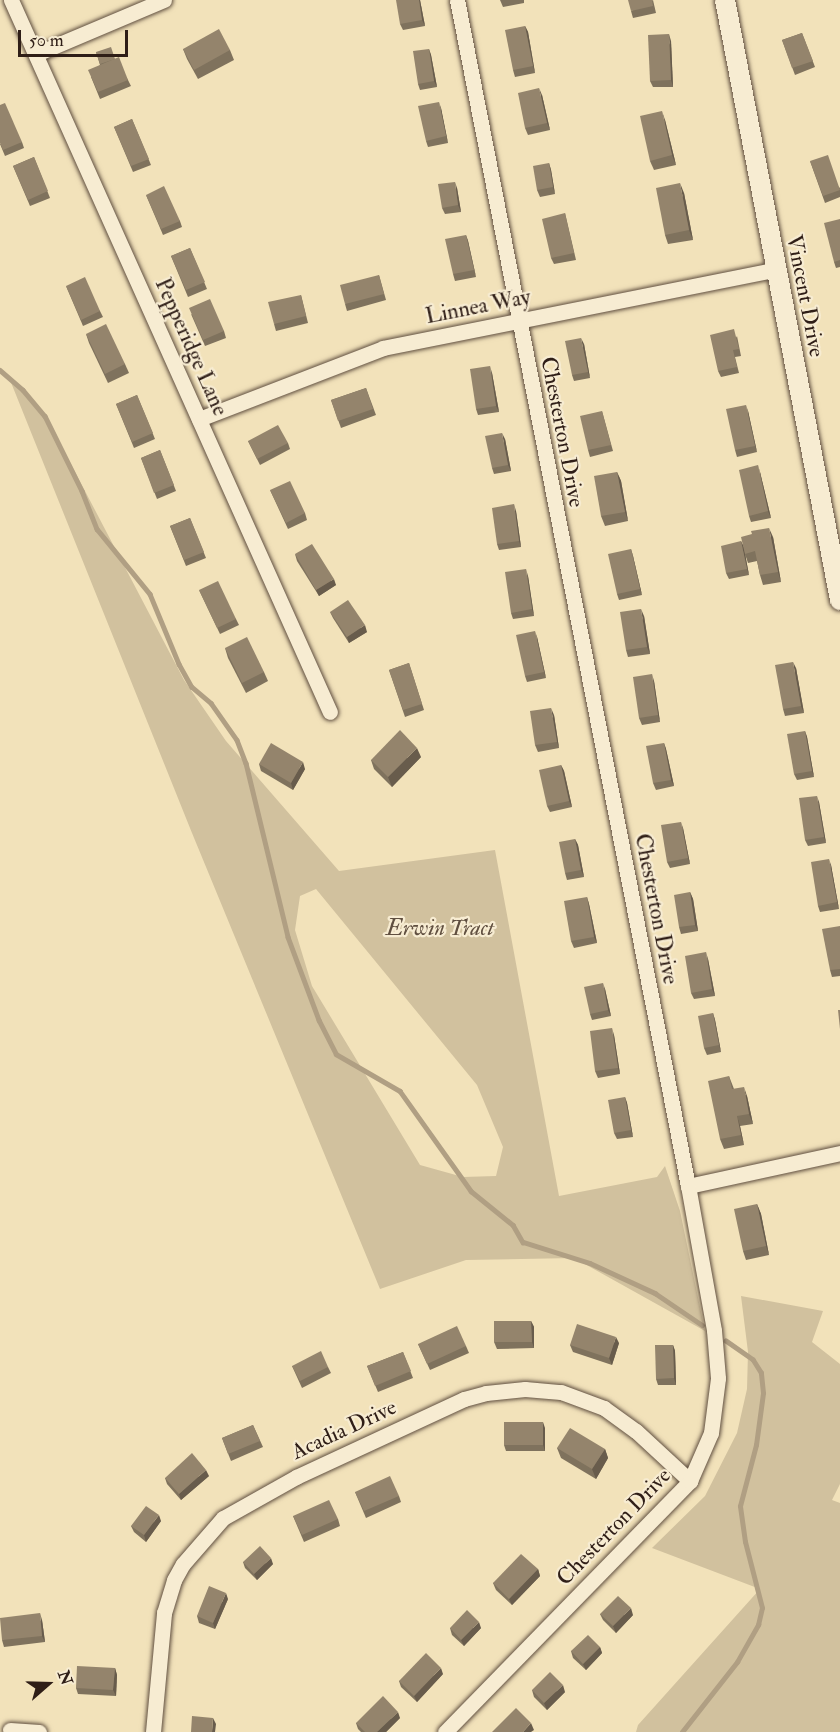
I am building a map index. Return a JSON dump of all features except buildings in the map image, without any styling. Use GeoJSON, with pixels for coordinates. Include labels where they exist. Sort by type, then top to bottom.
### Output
{"type":"FeatureCollection","features":[{"type":"Feature","properties":{"kind":"street","name":"Pepperidge Lane"},"geometry":{"type":"LineString","coordinates":[[11,0],[330,712]]}},
{"type":"Feature","properties":{"kind":"street"},"geometry":{"type":"LineString","coordinates":[[36,54],[164,0]]}},
{"type":"Feature","properties":{"kind":"street","name":"Chesterton Drive"},"geometry":{"type":"LineString","coordinates":[[445,1732],[690,1481],[711,1433],[718,1378],[714,1330],[688,1186],[456,0]]}},
{"type":"Feature","properties":{"kind":"street","name":"Vincent Drive"},"geometry":{"type":"LineString","coordinates":[[725,0],[840,600]]}},
{"type":"Feature","properties":{"kind":"street","name":"Linnea Way"},"geometry":{"type":"LineString","coordinates":[[199,419],[383,348],[775,270]]}},
{"type":"Feature","properties":{"kind":"street"},"geometry":{"type":"LineString","coordinates":[[688,1186],[840,1153]]}},
{"type":"Feature","properties":{"kind":"street","name":"Acadia Drive"},"geometry":{"type":"LineString","coordinates":[[153,1732],[164,1613],[174,1580],[183,1564],[223,1518],[296,1477],[464,1400],[486,1393],[525,1389],[561,1392],[604,1408],[636,1431],[690,1481]]}},
{"type":"Feature","properties":{"kind":"street"},"geometry":{"type":"LineString","coordinates":[[10,1730],[39,1732]]}},
{"type":"Feature","properties":{"kind":"green space","name":"Erwin Tract"},"geometry":{"type":"Polygon","coordinates":[[[8,375],[52,428],[184,680],[226,741],[339,871],[495,850],[559,1196],[657,1177],[665,1166],[680,1211],[705,1331],[574,1258],[466,1260],[380,1289],[192,833],[8,375]],[[316,889],[300,896],[295,930],[312,986],[420,1165],[463,1177],[496,1176],[503,1147],[477,1085],[316,889]]]}},
{"type":"Feature","properties":{"kind":"green space"},"geometry":{"type":"Polygon","coordinates":[[[741,1296],[823,1311],[812,1342],[840,1364],[840,1484],[832,1500],[840,1503],[840,1732],[636,1732],[638,1725],[760,1589],[652,1548],[705,1496],[737,1433],[747,1389],[748,1352],[741,1296]]]}},
{"type":"Feature","properties":{"kind":"waterway"},"geometry":{"type":"LineString","coordinates":[[0,370],[23,390],[45,416],[82,491],[97,529],[150,594],[179,664],[192,687],[211,703],[237,740],[246,763],[288,937],[319,1020],[336,1054],[400,1091],[471,1191],[513,1225],[523,1242],[590,1263],[655,1293],[702,1325]]}},
{"type":"Feature","properties":{"kind":"waterway"},"geometry":{"type":"LineString","coordinates":[[682,1732],[737,1662],[758,1625],[762,1608],[745,1542],[740,1506],[756,1445],[763,1393],[761,1373],[753,1360],[726,1341]]}}]}
